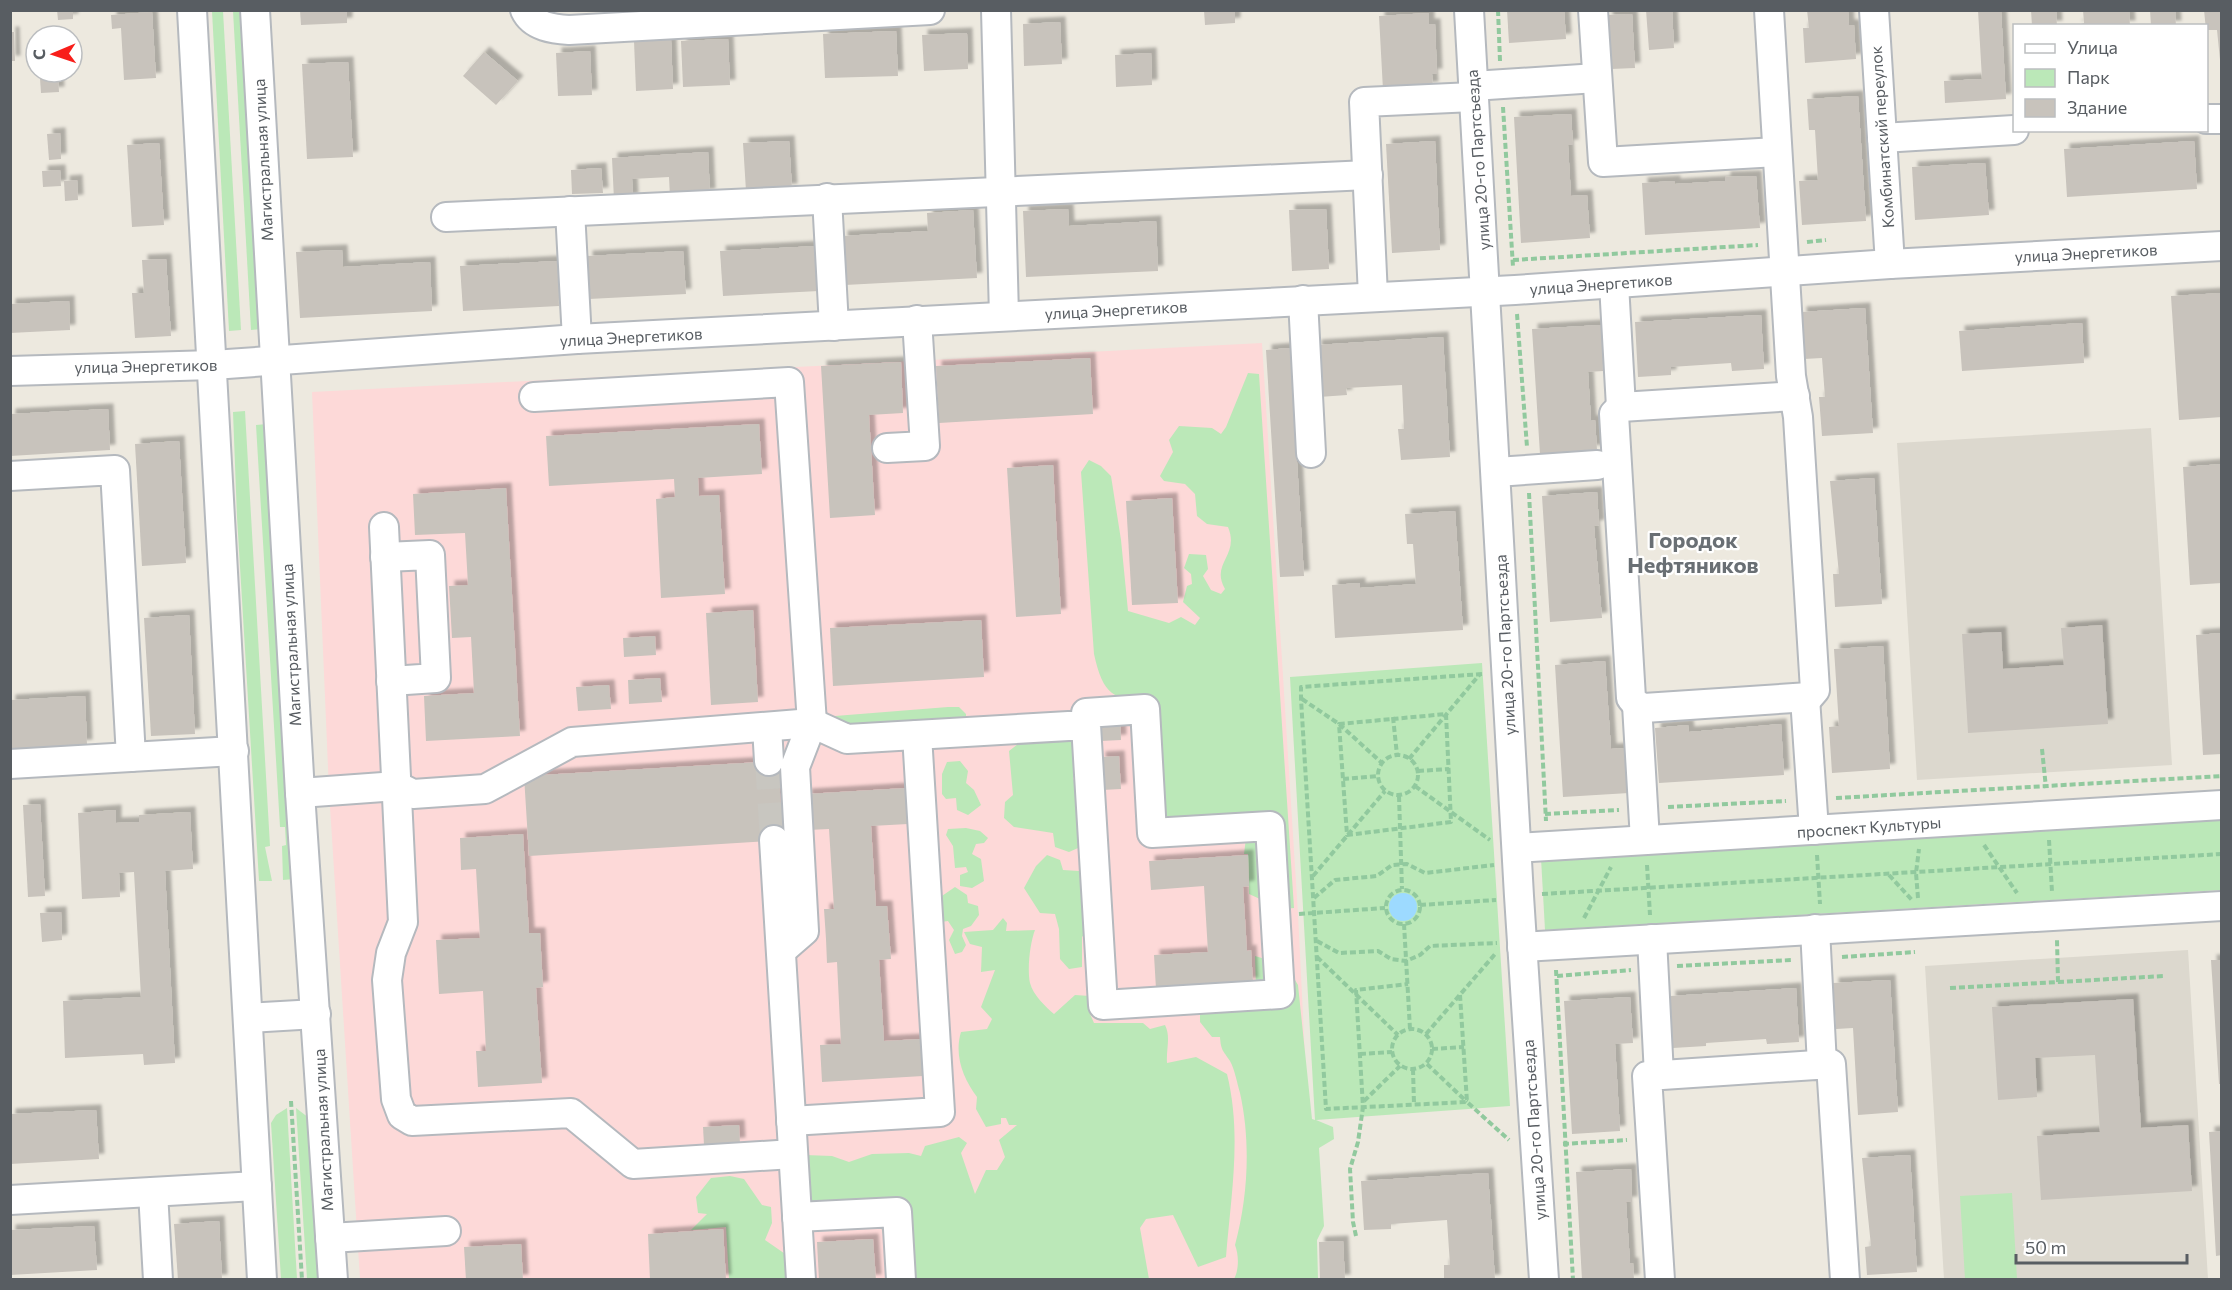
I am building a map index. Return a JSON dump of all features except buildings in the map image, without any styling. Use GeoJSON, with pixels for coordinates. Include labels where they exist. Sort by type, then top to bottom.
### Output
{"type":"FeatureCollection","features":[{"type":"Feature","properties":{"kind":"street"},"geometry":{"type":"LineString","coordinates":[[192,10],[261,1280]]}},
{"type":"Feature","properties":{"kind":"street","name":"Магистральная улица"},"geometry":{"type":"LineString","coordinates":[[255,10],[300,793],[333,1280]]}},
{"type":"Feature","properties":{"kind":"street"},"geometry":{"type":"LineString","coordinates":[[536,19],[569,30],[930,10]]}},
{"type":"Feature","properties":{"kind":"street"},"geometry":{"type":"LineString","coordinates":[[996,10],[1004,316]]}},
{"type":"Feature","properties":{"kind":"street","name":"улица 20-го Партсъезда"},"geometry":{"type":"LineString","coordinates":[[1469,10],[1496,472],[1503,852],[1519,896],[1509,945],[1525,1146],[1544,1280]]}},
{"type":"Feature","properties":{"kind":"street"},"geometry":{"type":"LineString","coordinates":[[1593,10],[1603,162],[1777,152]]}},
{"type":"Feature","properties":{"kind":"street"},"geometry":{"type":"LineString","coordinates":[[1636,705],[1644,708],[1805,698],[1815,690],[1769,10]]}},
{"type":"Feature","properties":{"kind":"street","name":"Комбинатский переулок"},"geometry":{"type":"LineString","coordinates":[[1875,10],[1890,264]]}},
{"type":"Feature","properties":{"kind":"street"},"geometry":{"type":"LineString","coordinates":[[1373,296],[1364,102],[1473,91],[1501,84],[1598,78]]}},
{"type":"Feature","properties":{"kind":"street"},"geometry":{"type":"LineString","coordinates":[[1882,138],[2013,130]]}},
{"type":"Feature","properties":{"kind":"street"},"geometry":{"type":"LineString","coordinates":[[446,217],[1368,175]]}},
{"type":"Feature","properties":{"kind":"street"},"geometry":{"type":"LineString","coordinates":[[827,198],[834,326]]}},
{"type":"Feature","properties":{"kind":"street"},"geometry":{"type":"LineString","coordinates":[[570,211],[577,339]]}},
{"type":"Feature","properties":{"kind":"street","name":"улица Энергетиков"},"geometry":{"type":"LineString","coordinates":[[10,371],[213,365],[577,339],[1614,284],[1784,257],[1890,264],[2222,246]]}},
{"type":"Feature","properties":{"kind":"street"},"geometry":{"type":"LineString","coordinates":[[1614,284],[1621,407]]}},
{"type":"Feature","properties":{"kind":"street"},"geometry":{"type":"LineString","coordinates":[[1303,300],[1311,453]]}},
{"type":"Feature","properties":{"kind":"street"},"geometry":{"type":"LineString","coordinates":[[888,448],[925,446],[917,320]]}},
{"type":"Feature","properties":{"kind":"street"},"geometry":{"type":"LineString","coordinates":[[534,397],[789,382],[812,723],[795,766],[804,931],[781,951]]}},
{"type":"Feature","properties":{"kind":"street"},"geometry":{"type":"LineString","coordinates":[[1635,841],[1644,809],[1636,705],[1631,698],[1614,414],[1621,407],[1795,396]]}},
{"type":"Feature","properties":{"kind":"street"},"geometry":{"type":"LineString","coordinates":[[1496,472],[1597,465]]}},
{"type":"Feature","properties":{"kind":"street"},"geometry":{"type":"LineString","coordinates":[[10,476],[115,470],[131,757]]}},
{"type":"Feature","properties":{"kind":"street"},"geometry":{"type":"LineString","coordinates":[[384,527],[403,922],[391,953],[387,980],[396,1099],[402,1115],[412,1121],[571,1113],[633,1164],[793,1154]]}},
{"type":"Feature","properties":{"kind":"street"},"geometry":{"type":"LineString","coordinates":[[385,557],[430,555],[436,678],[391,681]]}},
{"type":"Feature","properties":{"kind":"street"},"geometry":{"type":"LineString","coordinates":[[1805,698],[1814,830]]}},
{"type":"Feature","properties":{"kind":"street"},"geometry":{"type":"LineString","coordinates":[[1145,709],[1152,833],[1270,826],[1280,994],[1103,1005],[1086,725],[1086,713],[1145,709]]}},
{"type":"Feature","properties":{"kind":"street"},"geometry":{"type":"LineString","coordinates":[[300,793],[397,786],[412,794],[485,789],[572,742],[812,723],[847,740],[1086,725]]}},
{"type":"Feature","properties":{"kind":"street"},"geometry":{"type":"LineString","coordinates":[[767,727],[769,761]]}},
{"type":"Feature","properties":{"kind":"street"},"geometry":{"type":"LineString","coordinates":[[791,1121],[940,1112],[917,735]]}},
{"type":"Feature","properties":{"kind":"street"},"geometry":{"type":"LineString","coordinates":[[10,764],[234,751]]}},
{"type":"Feature","properties":{"kind":"street","name":"проспект Культуры"},"geometry":{"type":"LineString","coordinates":[[1503,852],[1544,846],[2222,805]]}},
{"type":"Feature","properties":{"kind":"street"},"geometry":{"type":"LineString","coordinates":[[774,840],[801,1280]]}},
{"type":"Feature","properties":{"kind":"street"},"geometry":{"type":"LineString","coordinates":[[1509,945],[1563,944],[2222,906]]}},
{"type":"Feature","properties":{"kind":"street"},"geometry":{"type":"LineString","coordinates":[[1818,929],[1822,1065]]}},
{"type":"Feature","properties":{"kind":"street"},"geometry":{"type":"LineString","coordinates":[[1652,939],[1659,1075]]}},
{"type":"Feature","properties":{"kind":"street"},"geometry":{"type":"LineString","coordinates":[[248,1018],[316,1014]]}},
{"type":"Feature","properties":{"kind":"street"},"geometry":{"type":"LineString","coordinates":[[1660,1280],[1647,1076],[1831,1064],[1845,1280]]}},
{"type":"Feature","properties":{"kind":"street"},"geometry":{"type":"LineString","coordinates":[[10,1200],[257,1186]]}},
{"type":"Feature","properties":{"kind":"street"},"geometry":{"type":"LineString","coordinates":[[153,1192],[158,1280]]}},
{"type":"Feature","properties":{"kind":"street"},"geometry":{"type":"LineString","coordinates":[[797,1217],[897,1212],[901,1280]]}},
{"type":"Feature","properties":{"kind":"street"},"geometry":{"type":"LineString","coordinates":[[330,1238],[446,1231]]}},
{"type":"Feature","properties":{"kind":"path"},"geometry":{"type":"LineString","coordinates":[[1498,10],[1501,84],[1528,470],[1545,814],[1548,832],[1544,846]]}},
{"type":"Feature","properties":{"kind":"path"},"geometry":{"type":"LineString","coordinates":[[1513,260],[1784,257],[1830,240]]}},
{"type":"Feature","properties":{"kind":"path"},"geometry":{"type":"LineString","coordinates":[[1409,759],[1483,674],[1301,687],[1326,1109],[1363,1104],[1467,1102]]}},
{"type":"Feature","properties":{"kind":"path"},"geometry":{"type":"LineString","coordinates":[[1301,699],[1339,724],[1382,763]]}},
{"type":"Feature","properties":{"kind":"path"},"geometry":{"type":"LineString","coordinates":[[1339,724],[1394,717],[1446,714]]}},
{"type":"Feature","properties":{"kind":"path"},"geometry":{"type":"LineString","coordinates":[[1347,835],[1451,822],[1446,714]]}},
{"type":"Feature","properties":{"kind":"path"},"geometry":{"type":"LineString","coordinates":[[1394,717],[1397,755]]}},
{"type":"Feature","properties":{"kind":"path"},"geometry":{"type":"LineString","coordinates":[[1339,724],[1347,835]]}},
{"type":"Feature","properties":{"kind":"path"},"geometry":{"type":"LineString","coordinates":[[2042,749],[2046,796]]}},
{"type":"Feature","properties":{"kind":"path"},"geometry":{"type":"LineString","coordinates":[[1397,755],[1409,759],[1418,771],[1415,786],[1408,793],[1399,796],[1385,791],[1378,776],[1382,763],[1397,755]]}},
{"type":"Feature","properties":{"kind":"path"},"geometry":{"type":"LineString","coordinates":[[1418,771],[1449,769]]}},
{"type":"Feature","properties":{"kind":"path"},"geometry":{"type":"LineString","coordinates":[[1343,779],[1378,776]]}},
{"type":"Feature","properties":{"kind":"path"},"geometry":{"type":"LineString","coordinates":[[1545,814],[2222,776]]}},
{"type":"Feature","properties":{"kind":"path"},"geometry":{"type":"LineString","coordinates":[[1415,786],[1503,852]]}},
{"type":"Feature","properties":{"kind":"path"},"geometry":{"type":"LineString","coordinates":[[1312,877],[1385,791]]}},
{"type":"Feature","properties":{"kind":"path"},"geometry":{"type":"LineString","coordinates":[[1399,796],[1402,889]]}},
{"type":"Feature","properties":{"kind":"path"},"geometry":{"type":"LineString","coordinates":[[1965,821],[2000,867],[2031,917]]}},
{"type":"Feature","properties":{"kind":"path"},"geometry":{"type":"LineString","coordinates":[[1889,875],[1919,907],[1916,873],[1922,823]]}},
{"type":"Feature","properties":{"kind":"path"},"geometry":{"type":"LineString","coordinates":[[1814,830],[1818,879],[1818,929]]}},
{"type":"Feature","properties":{"kind":"path"},"geometry":{"type":"LineString","coordinates":[[2049,834],[2053,897]]}},
{"type":"Feature","properties":{"kind":"path"},"geometry":{"type":"LineString","coordinates":[[1635,841],[1649,888],[1652,939]]}},
{"type":"Feature","properties":{"kind":"path"},"geometry":{"type":"LineString","coordinates":[[1573,1280],[1565,1144],[1563,944],[1597,891],[1635,841]]}},
{"type":"Feature","properties":{"kind":"path"},"geometry":{"type":"LineString","coordinates":[[1313,898],[1335,880],[1377,876],[1387,867],[1401,864],[1425,873],[1503,852]]}},
{"type":"Feature","properties":{"kind":"path"},"geometry":{"type":"LineString","coordinates":[[1420,904],[1547,894],[2222,854]]}},
{"type":"Feature","properties":{"kind":"path"},"geometry":{"type":"LineString","coordinates":[[1546,884],[1547,904]]}},
{"type":"Feature","properties":{"kind":"path"},"geometry":{"type":"LineString","coordinates":[[1402,889],[1414,893],[1420,904],[1416,919],[1404,924],[1391,920],[1385,908],[1389,895],[1402,889]]}},
{"type":"Feature","properties":{"kind":"path"},"geometry":{"type":"LineString","coordinates":[[1275,916],[1385,908]]}},
{"type":"Feature","properties":{"kind":"path"},"geometry":{"type":"LineString","coordinates":[[1404,924],[1410,1029]]}},
{"type":"Feature","properties":{"kind":"path"},"geometry":{"type":"LineString","coordinates":[[2056,933],[2058,982]]}},
{"type":"Feature","properties":{"kind":"path"},"geometry":{"type":"LineString","coordinates":[[1316,941],[1339,953],[1378,951],[1391,959],[1406,961],[1420,955],[1430,946],[1509,945]]}},
{"type":"Feature","properties":{"kind":"path"},"geometry":{"type":"LineString","coordinates":[[1426,1034],[1509,945]]}},
{"type":"Feature","properties":{"kind":"path"},"geometry":{"type":"LineString","coordinates":[[1317,957],[1398,1035]]}},
{"type":"Feature","properties":{"kind":"path"},"geometry":{"type":"LineString","coordinates":[[1950,988],[2164,976]]}},
{"type":"Feature","properties":{"kind":"path"},"geometry":{"type":"LineString","coordinates":[[1356,1236],[1350,1169],[1358,1142],[1363,1104],[1356,990],[1408,984]]}},
{"type":"Feature","properties":{"kind":"path"},"geometry":{"type":"LineString","coordinates":[[1461,994],[1467,1102]]}},
{"type":"Feature","properties":{"kind":"path"},"geometry":{"type":"LineString","coordinates":[[1410,1029],[1426,1034],[1432,1050],[1427,1064],[1413,1070],[1400,1066],[1392,1052],[1393,1043],[1398,1035],[1410,1029]]}},
{"type":"Feature","properties":{"kind":"path"},"geometry":{"type":"LineString","coordinates":[[1432,1050],[1464,1047]]}},
{"type":"Feature","properties":{"kind":"path"},"geometry":{"type":"LineString","coordinates":[[1360,1054],[1392,1052]]}},
{"type":"Feature","properties":{"kind":"path"},"geometry":{"type":"LineString","coordinates":[[1427,1064],[1467,1102],[1525,1146],[1651,1138]]}},
{"type":"Feature","properties":{"kind":"path"},"geometry":{"type":"LineString","coordinates":[[1363,1104],[1400,1066]]}},
{"type":"Feature","properties":{"kind":"path"},"geometry":{"type":"LineString","coordinates":[[1413,1070],[1414,1104]]}},
{"type":"Feature","properties":{"kind":"path"},"geometry":{"type":"LineString","coordinates":[[291,1101],[302,1280]]}},
{"type":"Feature","properties":{"kind":"shaded area"},"geometry":{"type":"Polygon","coordinates":[[[1262,343],[1298,914],[1316,1279],[360,1279],[329,791],[312,392],[1262,343]]]}},
{"type":"Feature","properties":{"kind":"shaded area"},"geometry":{"type":"Polygon","coordinates":[[[2151,428],[2172,765],[1917,780],[1897,443],[2151,428]]]}},
{"type":"Feature","properties":{"kind":"shaded area"},"geometry":{"type":"Polygon","coordinates":[[[2188,950],[2208,1279],[1944,1279],[1925,966],[2188,950]]]}},
{"type":"Feature","properties":{"kind":"green space"},"geometry":{"type":"Polygon","coordinates":[[[212,11],[223,11],[241,330],[229,331],[212,11]]]}},
{"type":"Feature","properties":{"kind":"green space"},"geometry":{"type":"Polygon","coordinates":[[[233,11],[242,11],[261,329],[251,330],[233,11]]]}},
{"type":"Feature","properties":{"kind":"green space"},"geometry":{"type":"Polygon","coordinates":[[[1248,373],[1259,374],[1294,908],[1282,909],[1249,894],[1248,854],[1244,854],[1246,838],[1155,830],[1152,703],[1128,700],[1112,693],[1101,679],[1094,654],[1081,472],[1089,460],[1101,466],[1111,476],[1121,540],[1128,611],[1169,623],[1181,617],[1195,625],[1200,618],[1183,602],[1187,586],[1192,584],[1191,574],[1184,568],[1189,554],[1206,555],[1208,569],[1203,576],[1211,590],[1221,594],[1225,589],[1221,580],[1221,572],[1231,537],[1228,527],[1207,524],[1197,516],[1195,494],[1185,484],[1164,481],[1160,476],[1173,452],[1169,440],[1179,426],[1212,428],[1221,434],[1248,373]]]}},
{"type":"Feature","properties":{"kind":"green space"},"geometry":{"type":"Polygon","coordinates":[[[245,411],[270,846],[265,847],[272,881],[259,881],[237,517],[233,412],[245,411]]]}},
{"type":"Feature","properties":{"kind":"green space"},"geometry":{"type":"Polygon","coordinates":[[[267,424],[294,879],[283,880],[282,846],[286,845],[285,827],[280,827],[256,425],[267,424]]]}},
{"type":"Feature","properties":{"kind":"green space"},"geometry":{"type":"Polygon","coordinates":[[[1482,663],[1510,1106],[1316,1120],[1333,1127],[1334,1139],[1319,1148],[1324,1226],[1317,1240],[1318,1279],[1234,1279],[1238,1262],[1235,1245],[1243,1208],[1247,1169],[1246,1131],[1235,1072],[1222,1048],[1220,1037],[1212,1037],[1200,1022],[1200,1008],[1256,988],[1255,956],[1286,965],[1298,985],[1312,1119],[1315,1120],[1290,677],[1482,663]]]}},
{"type":"Feature","properties":{"kind":"green space"},"geometry":{"type":"Polygon","coordinates":[[[959,707],[966,714],[966,722],[848,737],[829,722],[835,716],[959,707]]]}},
{"type":"Feature","properties":{"kind":"green space"},"geometry":{"type":"Polygon","coordinates":[[[1068,733],[1075,744],[1079,761],[1073,778],[1077,789],[1086,799],[1076,807],[1083,837],[1078,848],[1069,852],[1055,847],[1053,833],[1014,827],[1004,818],[1005,802],[1013,795],[1009,751],[1028,736],[1068,733]]]}},
{"type":"Feature","properties":{"kind":"green space"},"geometry":{"type":"Polygon","coordinates":[[[960,761],[968,771],[966,783],[974,790],[981,805],[968,815],[957,810],[956,798],[946,799],[942,794],[942,774],[947,762],[960,761]]]}},
{"type":"Feature","properties":{"kind":"green space"},"geometry":{"type":"Polygon","coordinates":[[[2221,817],[2221,890],[1545,930],[1541,858],[2221,817]]]}},
{"type":"Feature","properties":{"kind":"green space"},"geometry":{"type":"Polygon","coordinates":[[[966,828],[980,831],[988,838],[984,843],[976,844],[972,854],[981,859],[984,881],[972,888],[960,886],[960,875],[968,872],[966,867],[955,868],[953,846],[946,835],[948,829],[966,828]]]}},
{"type":"Feature","properties":{"kind":"green space"},"geometry":{"type":"Polygon","coordinates":[[[1047,855],[1060,860],[1063,870],[1079,871],[1087,876],[1092,925],[1082,937],[1082,967],[1069,969],[1060,959],[1059,929],[1055,914],[1040,913],[1024,888],[1036,866],[1047,855]]]}},
{"type":"Feature","properties":{"kind":"green space"},"geometry":{"type":"Polygon","coordinates":[[[955,887],[967,895],[968,903],[978,906],[979,915],[971,926],[963,929],[962,936],[966,945],[962,952],[955,954],[949,940],[954,930],[948,921],[941,922],[939,898],[955,887]]]}},
{"type":"Feature","properties":{"kind":"green space"},"geometry":{"type":"Polygon","coordinates":[[[1003,918],[1007,923],[1006,931],[1035,930],[1030,956],[1030,983],[1037,996],[1054,1014],[1075,995],[1090,996],[1098,1001],[1090,1014],[1094,1023],[1143,1023],[1150,1029],[1165,1025],[1168,1039],[1167,1063],[1196,1057],[1227,1074],[1235,1142],[1226,1257],[1198,1267],[1173,1215],[1146,1219],[1140,1228],[1149,1279],[896,1279],[881,1227],[803,1207],[805,1155],[832,1156],[849,1162],[872,1154],[909,1153],[921,1156],[925,1146],[959,1137],[967,1143],[961,1153],[975,1194],[986,1170],[997,1170],[1005,1157],[999,1140],[1017,1125],[1009,1125],[1006,1118],[1001,1118],[1001,1124],[986,1127],[976,1109],[977,1097],[961,1066],[959,1041],[961,1032],[987,1029],[992,1019],[981,1007],[995,970],[981,972],[982,947],[970,944],[964,932],[993,930],[1003,918]]]}},
{"type":"Feature","properties":{"kind":"green space"},"geometry":{"type":"Polygon","coordinates":[[[287,1108],[297,1279],[281,1279],[271,1123],[276,1115],[287,1108]]]}},
{"type":"Feature","properties":{"kind":"green space"},"geometry":{"type":"Polygon","coordinates":[[[296,1108],[309,1118],[318,1279],[307,1279],[296,1108]]]}},
{"type":"Feature","properties":{"kind":"green space"},"geometry":{"type":"Polygon","coordinates":[[[730,1176],[744,1179],[762,1205],[771,1207],[772,1223],[765,1240],[791,1258],[794,1279],[729,1279],[726,1227],[691,1230],[707,1214],[698,1213],[696,1197],[711,1178],[730,1176]]]}},
{"type":"Feature","properties":{"kind":"green space"},"geometry":{"type":"Polygon","coordinates":[[[2012,1193],[2017,1279],[1965,1279],[1960,1196],[2012,1193]]]}},
{"type":"Feature","properties":{"kind":"water"},"geometry":{"type":"Polygon","coordinates":[[[1403,893],[1413,897],[1417,907],[1413,917],[1403,921],[1393,917],[1389,907],[1393,897],[1403,893]]]}},
{"type":"Feature","properties":{"kind":"tunnel"},"geometry":{"type":"LineString","coordinates":[[769,761],[774,840]]}},
{"type":"Feature","properties":{"kind":"district","name":"Городок Нефтяников"},"geometry":{"type":"Point","coordinates":[1693,552]}}]}
